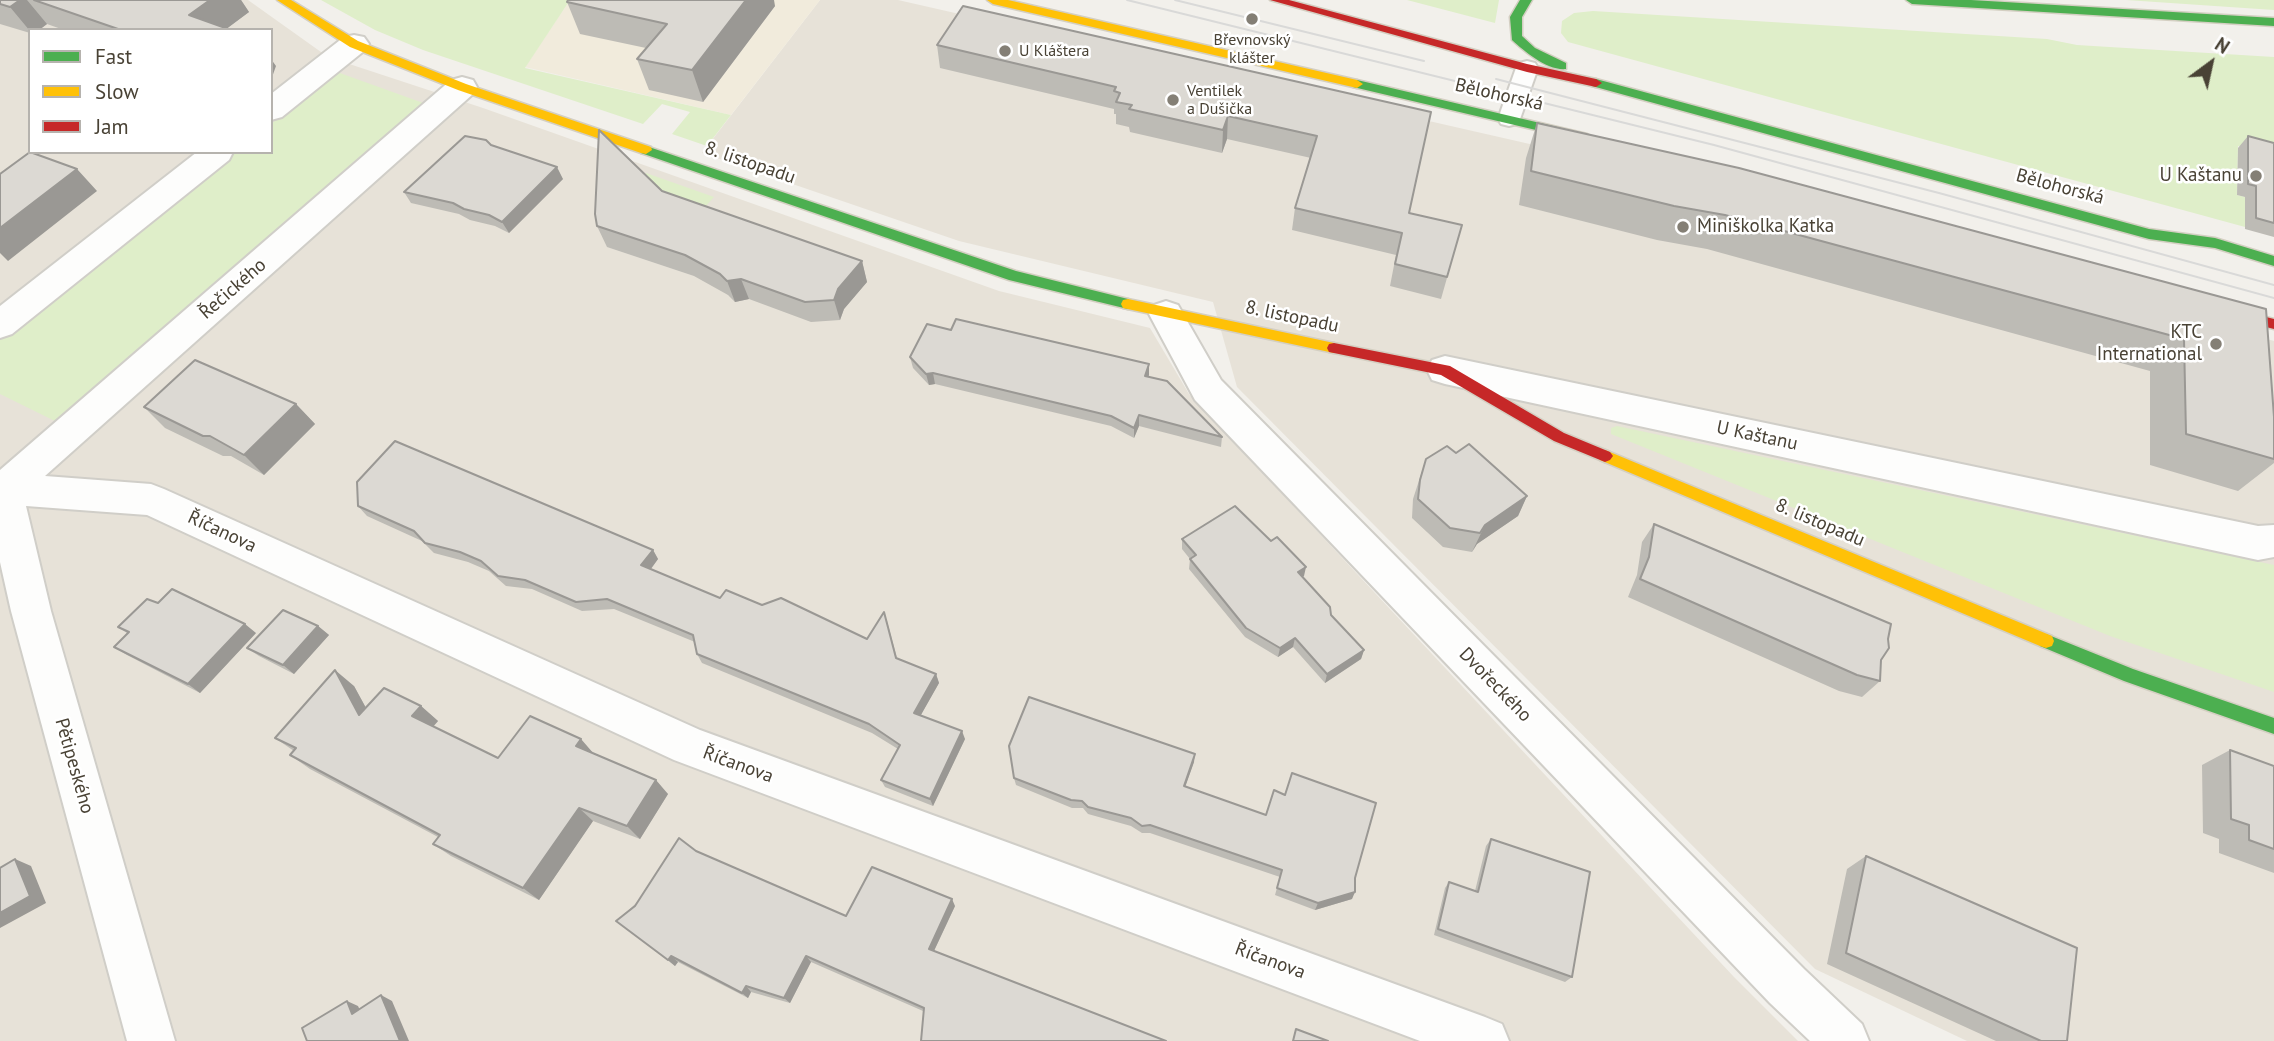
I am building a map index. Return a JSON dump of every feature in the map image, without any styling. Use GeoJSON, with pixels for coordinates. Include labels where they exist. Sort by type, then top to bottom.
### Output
{"type":"FeatureCollection","features":[{"type":"Feature","properties":{"kind":"street","name":"8. listopadu"},"geometry":{"type":"LineString","coordinates":[[283,0],[354,44],[462,87],[1014,276],[1166,314],[1445,370],[1559,437],[2130,676],[2274,726]]}},
{"type":"Feature","properties":{"kind":"street","name":"Bělohorská"},"geometry":{"type":"LineString","coordinates":[[993,0],[1601,141]]}},
{"type":"Feature","properties":{"kind":"street","name":"Bělohorská"},"geometry":{"type":"LineString","coordinates":[[1276,0],[1527,68],[1633,91],[2149,234],[2215,243],[2274,261]]}},
{"type":"Feature","properties":{"kind":"street","name":"Bělohorská"},"geometry":{"type":"LineString","coordinates":[[1526,0],[1516,17],[1516,37],[1522,43],[1549,60],[1633,91]]}},
{"type":"Feature","properties":{"kind":"street"},"geometry":{"type":"LineString","coordinates":[[1912,0],[2274,22]]}},
{"type":"Feature","properties":{"kind":"street"},"geometry":{"type":"LineString","coordinates":[[273,108],[354,44]]}},
{"type":"Feature","properties":{"kind":"street","name":"Řečického"},"geometry":{"type":"LineString","coordinates":[[2,489],[462,87]]}},
{"type":"Feature","properties":{"kind":"street"},"geometry":{"type":"LineString","coordinates":[[0,325],[215,154]]}},
{"type":"Feature","properties":{"kind":"street"},"geometry":{"type":"LineString","coordinates":[[2195,301],[2218,311],[2274,324]]}},
{"type":"Feature","properties":{"kind":"street","name":"Dvořeckého"},"geometry":{"type":"LineString","coordinates":[[1166,314],[1208,390],[1787,986],[1845,1041]]}},
{"type":"Feature","properties":{"kind":"street","name":"U Kaštanu"},"geometry":{"type":"LineString","coordinates":[[1445,370],[2258,543],[2274,541]]}},
{"type":"Feature","properties":{"kind":"street","name":"Pětipeského"},"geometry":{"type":"LineString","coordinates":[[2,489],[31,611],[151,1041]]}},
{"type":"Feature","properties":{"kind":"street","name":"Říčanova"},"geometry":{"type":"LineString","coordinates":[[2,489],[151,500],[688,746],[1485,1041]]}},
{"type":"Feature","properties":{"kind":"lane"},"geometry":{"type":"LineString","coordinates":[[1509,119],[1527,68]]}},
{"type":"Feature","properties":{"kind":"shaded area"},"geometry":{"type":"Polygon","coordinates":[[[0,0],[248,0],[328,57],[483,108],[999,291],[1150,328],[1189,394],[1734,977],[1798,1041],[0,1041],[0,0]]]}},
{"type":"Feature","properties":{"kind":"shaded area"},"geometry":{"type":"Polygon","coordinates":[[[570,0],[820,0],[731,115],[525,67],[570,0]]]}},
{"type":"Feature","properties":{"kind":"shaded area"},"geometry":{"type":"Polygon","coordinates":[[[820,0],[898,0],[1714,186],[2274,341],[2274,1041],[1967,1041],[1815,969],[1237,387],[1213,302],[959,241],[702,153],[820,0]]]}},
{"type":"Feature","properties":{"kind":"green space"},"geometry":{"type":"Polygon","coordinates":[[[321,0],[570,0],[525,68],[731,115],[707,146],[672,134],[690,112],[662,104],[643,124],[423,50],[375,30],[321,0]]]}},
{"type":"Feature","properties":{"kind":"green space"},"geometry":{"type":"Polygon","coordinates":[[[1407,0],[1499,0],[1495,23],[1407,0]]]}},
{"type":"Feature","properties":{"kind":"green space"},"geometry":{"type":"Polygon","coordinates":[[[2126,0],[2274,0],[2274,10],[2126,0]]]}},
{"type":"Feature","properties":{"kind":"green space"},"geometry":{"type":"Polygon","coordinates":[[[1593,11],[2047,39],[2077,45],[2274,57],[2274,157],[2238,146],[2237,195],[2245,197],[2245,227],[1568,42],[1561,33],[1562,21],[1574,13],[1593,11]]]}},
{"type":"Feature","properties":{"kind":"green space"},"geometry":{"type":"Polygon","coordinates":[[[337,72],[426,104],[63,425],[0,394],[0,338],[232,154],[273,154],[273,122],[337,72]]]}},
{"type":"Feature","properties":{"kind":"green space"},"geometry":{"type":"Polygon","coordinates":[[[646,173],[714,197],[693,220],[625,197],[646,173]]]}},
{"type":"Feature","properties":{"kind":"green space"},"geometry":{"type":"Polygon","coordinates":[[[1617,426],[2274,565],[2274,692],[2110,636],[1611,434],[1611,428],[1617,426]]]}},
{"type":"Feature","properties":{"kind":"building"},"geometry":{"type":"Polygon","coordinates":[[[0,0],[20,0],[10,7],[0,4],[0,0]]]}},
{"type":"Feature","properties":{"kind":"building"},"geometry":{"type":"Polygon","coordinates":[[[34,0],[210,0],[189,15],[225,28],[115,28],[34,0]]]}},
{"type":"Feature","properties":{"kind":"building"},"geometry":{"type":"Polygon","coordinates":[[[746,0],[692,70],[637,59],[667,24],[567,2],[746,0]]]}},
{"type":"Feature","properties":{"kind":"building"},"geometry":{"type":"Polygon","coordinates":[[[963,6],[1431,112],[1409,213],[1462,225],[1447,277],[1395,264],[1402,233],[1295,208],[1317,136],[1228,116],[1223,130],[1129,109],[1132,105],[1116,102],[1120,93],[1114,91],[1116,87],[937,45],[963,6]]]}},
{"type":"Feature","properties":{"kind":"building"},"geometry":{"type":"Polygon","coordinates":[[[1537,123],[1739,168],[2266,309],[2274,417],[2274,459],[2186,434],[2184,339],[1725,215],[1674,206],[1531,171],[1537,123]]]}},
{"type":"Feature","properties":{"kind":"building"},"geometry":{"type":"Polygon","coordinates":[[[599,130],[662,191],[862,261],[838,289],[834,300],[805,302],[741,279],[727,281],[720,274],[685,255],[597,226],[595,214],[599,130]]]}},
{"type":"Feature","properties":{"kind":"building"},"geometry":{"type":"Polygon","coordinates":[[[465,136],[486,140],[491,145],[557,167],[502,222],[453,203],[404,192],[465,136]]]}},
{"type":"Feature","properties":{"kind":"building"},"geometry":{"type":"Polygon","coordinates":[[[2248,136],[2274,143],[2274,223],[2256,218],[2256,186],[2248,184],[2248,136]]]}},
{"type":"Feature","properties":{"kind":"building"},"geometry":{"type":"Polygon","coordinates":[[[28,153],[77,169],[0,228],[0,174],[28,153]]]}},
{"type":"Feature","properties":{"kind":"building"},"geometry":{"type":"Polygon","coordinates":[[[956,319],[1149,364],[1145,376],[1167,381],[1222,437],[1139,415],[1134,428],[1111,416],[933,373],[926,374],[910,357],[927,324],[951,330],[956,319]]]}},
{"type":"Feature","properties":{"kind":"building"},"geometry":{"type":"Polygon","coordinates":[[[195,360],[296,404],[244,455],[210,436],[203,436],[144,407],[195,360]]]}},
{"type":"Feature","properties":{"kind":"building"},"geometry":{"type":"Polygon","coordinates":[[[395,441],[653,550],[641,565],[720,598],[726,590],[762,605],[781,598],[867,639],[884,612],[896,658],[936,674],[914,713],[962,731],[930,799],[881,780],[900,745],[869,724],[697,654],[693,635],[607,599],[576,602],[525,580],[498,576],[481,561],[460,552],[425,543],[414,531],[358,506],[357,482],[395,441]]]}},
{"type":"Feature","properties":{"kind":"building"},"geometry":{"type":"Polygon","coordinates":[[[1469,444],[1527,496],[1485,525],[1480,533],[1450,528],[1418,499],[1426,459],[1447,446],[1456,453],[1469,444]]]}},
{"type":"Feature","properties":{"kind":"building"},"geometry":{"type":"Polygon","coordinates":[[[1235,506],[1271,541],[1277,537],[1306,567],[1298,572],[1330,607],[1331,615],[1364,650],[1327,674],[1295,638],[1280,648],[1246,628],[1190,559],[1196,555],[1182,539],[1235,506]]]}},
{"type":"Feature","properties":{"kind":"building"},"geometry":{"type":"Polygon","coordinates":[[[1654,524],[1891,624],[1889,648],[1881,660],[1880,681],[1857,675],[1640,579],[1649,557],[1654,524]]]}},
{"type":"Feature","properties":{"kind":"building"},"geometry":{"type":"Polygon","coordinates":[[[172,589],[245,624],[188,684],[114,647],[129,632],[118,627],[147,599],[158,603],[172,589]]]}},
{"type":"Feature","properties":{"kind":"building"},"geometry":{"type":"Polygon","coordinates":[[[283,610],[318,626],[283,665],[247,648],[283,610]]]}},
{"type":"Feature","properties":{"kind":"building"},"geometry":{"type":"Polygon","coordinates":[[[335,670],[359,715],[384,688],[421,706],[412,716],[498,758],[530,716],[581,739],[576,746],[656,780],[627,826],[579,808],[523,888],[433,844],[440,835],[290,755],[296,748],[275,738],[335,670]]]}},
{"type":"Feature","properties":{"kind":"building"},"geometry":{"type":"Polygon","coordinates":[[[1029,697],[1195,754],[1184,786],[1266,815],[1274,790],[1285,795],[1292,773],[1376,803],[1355,878],[1355,892],[1318,903],[1277,888],[1282,870],[1150,825],[1142,826],[1131,818],[1088,807],[1082,801],[1071,800],[1014,778],[1009,746],[1029,697]]]}},
{"type":"Feature","properties":{"kind":"building"},"geometry":{"type":"Polygon","coordinates":[[[2230,750],[2274,766],[2274,849],[2249,840],[2249,825],[2231,819],[2230,750]]]}},
{"type":"Feature","properties":{"kind":"building"},"geometry":{"type":"Polygon","coordinates":[[[679,838],[696,851],[846,916],[872,867],[952,899],[929,949],[1166,1041],[921,1041],[924,1008],[806,956],[784,998],[746,986],[742,993],[671,956],[668,960],[616,921],[635,906],[679,838]]]}},
{"type":"Feature","properties":{"kind":"building"},"geometry":{"type":"Polygon","coordinates":[[[1491,839],[1590,872],[1572,977],[1438,929],[1449,882],[1478,892],[1491,839]]]}},
{"type":"Feature","properties":{"kind":"building"},"geometry":{"type":"Polygon","coordinates":[[[1866,856],[2077,948],[2067,1041],[2041,1041],[1846,953],[1866,856]]]}},
{"type":"Feature","properties":{"kind":"building"},"geometry":{"type":"Polygon","coordinates":[[[15,859],[30,896],[0,913],[0,868],[15,859]]]}},
{"type":"Feature","properties":{"kind":"building"},"geometry":{"type":"Polygon","coordinates":[[[381,995],[400,1041],[307,1041],[302,1028],[347,1001],[352,1014],[381,995]]]}},
{"type":"Feature","properties":{"kind":"building"},"geometry":{"type":"Polygon","coordinates":[[[1296,1029],[1328,1041],[1293,1041],[1296,1029]]]}},
{"type":"Feature","properties":{"kind":"tram line"},"geometry":{"type":"LineString","coordinates":[[1127,0],[1714,145],[2274,298]]}},
{"type":"Feature","properties":{"kind":"tram line"},"geometry":{"type":"LineString","coordinates":[[1175,0],[1424,61]]}},
{"type":"Feature","properties":{"kind":"tram line"},"geometry":{"type":"LineString","coordinates":[[1496,79],[1939,193],[2274,285]]}},
{"type":"Feature","properties":{"kind":"traffic: fast"},"geometry":{"type":"LineString","coordinates":[[1526,0],[1516,17],[1516,37],[1531,51],[1562,66]]}},
{"type":"Feature","properties":{"kind":"traffic: fast"},"geometry":{"type":"LineString","coordinates":[[1912,0],[2274,22]]}},
{"type":"Feature","properties":{"kind":"traffic: fast"},"geometry":{"type":"LineString","coordinates":[[1596,83],[2149,234],[2215,243],[2274,261]]}},
{"type":"Feature","properties":{"kind":"traffic: fast"},"geometry":{"type":"LineString","coordinates":[[1357,84],[1587,138]]}},
{"type":"Feature","properties":{"kind":"traffic: fast"},"geometry":{"type":"LineString","coordinates":[[646,150],[1014,276],[1128,304]]}},
{"type":"Feature","properties":{"kind":"traffic: fast"},"geometry":{"type":"LineString","coordinates":[[2046,641],[2130,676],[2274,726]]}},
{"type":"Feature","properties":{"kind":"traffic: slow"},"geometry":{"type":"LineString","coordinates":[[283,0],[354,44],[462,87],[646,150]]}},
{"type":"Feature","properties":{"kind":"traffic: slow"},"geometry":{"type":"LineString","coordinates":[[993,0],[1357,84]]}},
{"type":"Feature","properties":{"kind":"traffic: slow"},"geometry":{"type":"LineString","coordinates":[[1128,304],[1334,348]]}},
{"type":"Feature","properties":{"kind":"traffic: slow"},"geometry":{"type":"LineString","coordinates":[[1605,456],[2046,641]]}},
{"type":"Feature","properties":{"kind":"traffic: jam"},"geometry":{"type":"LineString","coordinates":[[1276,0],[1527,68],[1596,83]]}},
{"type":"Feature","properties":{"kind":"traffic: jam"},"geometry":{"type":"LineString","coordinates":[[2215,309],[2274,324]]}},
{"type":"Feature","properties":{"kind":"traffic: jam"},"geometry":{"type":"LineString","coordinates":[[1334,348],[1445,370],[1559,437],[1605,456]]}},
{"type":"Feature","properties":{"kind":"place","name":"Břevnovský klášter"},"geometry":{"type":"Point","coordinates":[1252,19]}},
{"type":"Feature","properties":{"kind":"place","name":"U Kláštera"},"geometry":{"type":"Point","coordinates":[1005,51]}},
{"type":"Feature","properties":{"kind":"place","name":"Ventilek a Dušička"},"geometry":{"type":"Point","coordinates":[1173,100]}},
{"type":"Feature","properties":{"kind":"place","name":"U Kaštanu"},"geometry":{"type":"Point","coordinates":[2256,176]}},
{"type":"Feature","properties":{"kind":"place","name":"Miniškolka Katka"},"geometry":{"type":"Point","coordinates":[1683,227]}},
{"type":"Feature","properties":{"kind":"place","name":"KTC International"},"geometry":{"type":"Point","coordinates":[2216,344]}}]}
